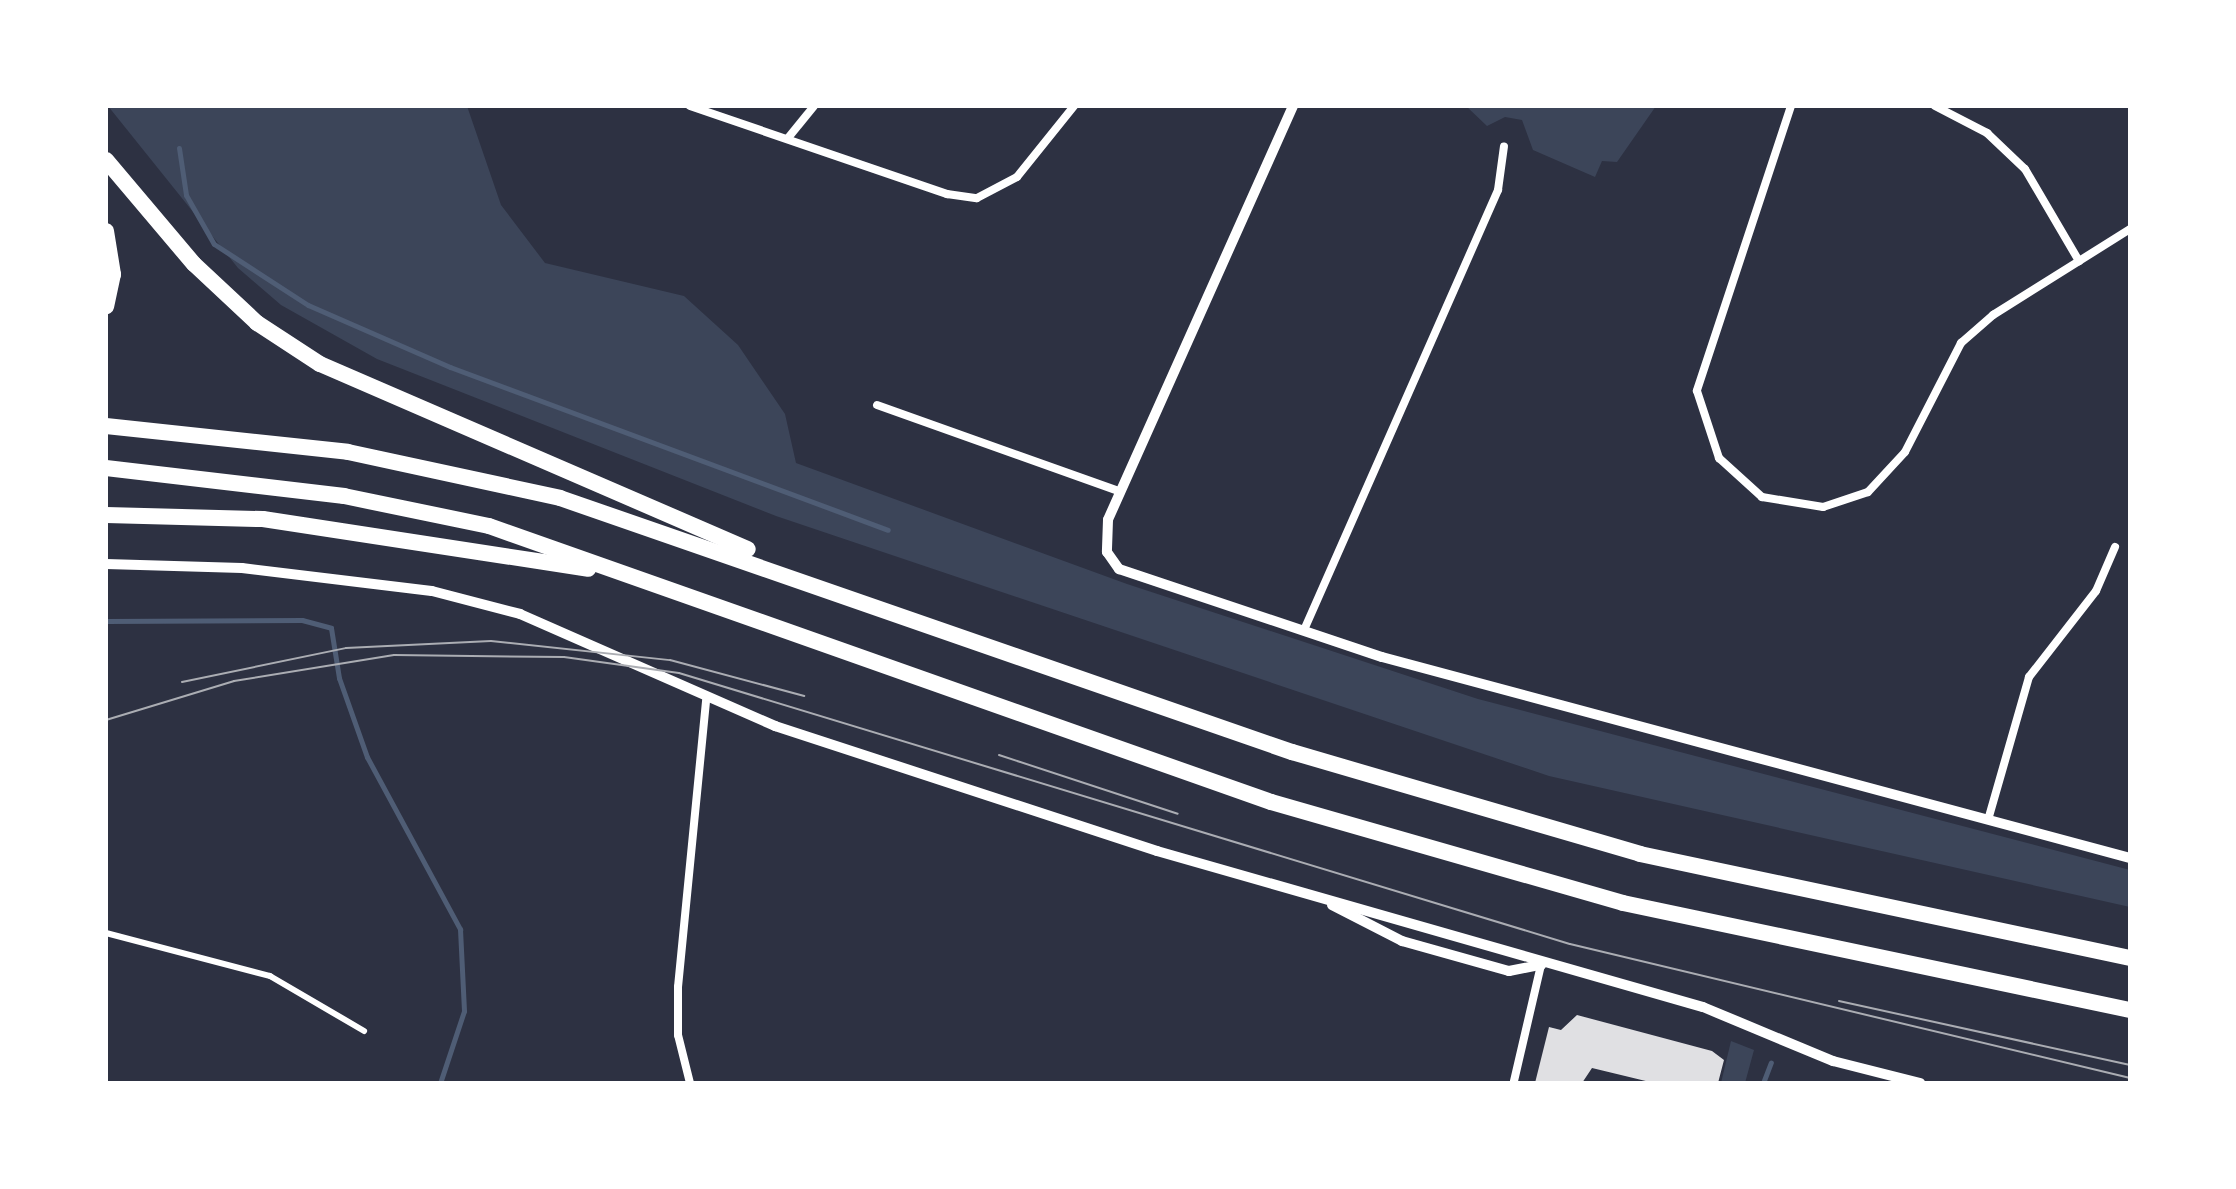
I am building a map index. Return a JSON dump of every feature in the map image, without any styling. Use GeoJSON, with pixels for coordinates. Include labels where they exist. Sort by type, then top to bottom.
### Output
{"type":"FeatureCollection","features":[{"type":"Feature","properties":{"kind":"highway"},"geometry":{"type":"LineString","coordinates":[[106,160],[194,264],[257,323],[320,364],[853,594]]}},
{"type":"Feature","properties":{"kind":"highway"},"geometry":{"type":"LineString","coordinates":[[106,231],[113,274],[106,306]]}},
{"type":"Feature","properties":{"kind":"highway"},"geometry":{"type":"LineString","coordinates":[[106,426],[348,452],[560,498],[853,594],[1292,752],[1640,854],[2130,958]]}},
{"type":"Feature","properties":{"kind":"highway"},"geometry":{"type":"LineString","coordinates":[[106,468],[344,496],[489,526],[1271,802],[1623,903],[2130,1010]]}},
{"type":"Feature","properties":{"kind":"highway"},"geometry":{"type":"LineString","coordinates":[[106,515],[263,519],[626,575]]}},
{"type":"Feature","properties":{"kind":"street"},"geometry":{"type":"LineString","coordinates":[[690,106],[947,194],[990,196],[1017,177],[1074,106]]}},
{"type":"Feature","properties":{"kind":"street"},"geometry":{"type":"LineString","coordinates":[[788,138],[814,106]]}},
{"type":"Feature","properties":{"kind":"street"},"geometry":{"type":"LineString","coordinates":[[1293,106],[1108,520],[1107,552],[1130,575],[1304,630],[2130,858]]}},
{"type":"Feature","properties":{"kind":"street"},"geometry":{"type":"LineString","coordinates":[[1791,106],[1697,391],[1719,458],[1762,497],[1823,507],[1868,492],[1905,452],[1961,343],[2130,229]]}},
{"type":"Feature","properties":{"kind":"street"},"geometry":{"type":"LineString","coordinates":[[1935,106],[1987,133],[2025,169],[2079,261]]}},
{"type":"Feature","properties":{"kind":"street"},"geometry":{"type":"LineString","coordinates":[[1304,630],[1498,190],[1504,146]]}},
{"type":"Feature","properties":{"kind":"street"},"geometry":{"type":"LineString","coordinates":[[877,405],[1121,492]]}},
{"type":"Feature","properties":{"kind":"street"},"geometry":{"type":"LineString","coordinates":[[1988,820],[2029,677],[2096,591],[2115,547]]}},
{"type":"Feature","properties":{"kind":"street"},"geometry":{"type":"LineString","coordinates":[[106,564],[242,568],[432,591],[560,628],[706,699],[1320,899],[1520,952],[1541,965],[1703,1007],[1833,1061],[1920,1083]]}},
{"type":"Feature","properties":{"kind":"street"},"geometry":{"type":"LineString","coordinates":[[690,1083],[678,1035],[678,987],[706,699]]}},
{"type":"Feature","properties":{"kind":"street"},"geometry":{"type":"LineString","coordinates":[[1320,899],[1402,941],[1509,971],[1541,965]]}},
{"type":"Feature","properties":{"kind":"street"},"geometry":{"type":"LineString","coordinates":[[106,933],[270,976],[364,1031]]}},
{"type":"Feature","properties":{"kind":"street"},"geometry":{"type":"LineString","coordinates":[[1514,1081],[1541,965]]}},
{"type":"Feature","properties":{"kind":"shaded area"},"geometry":{"type":"Polygon","coordinates":[[[108,106],[467,106],[501,205],[545,263],[684,296],[738,345],[785,414],[796,463],[1127,584],[1478,699],[2130,870],[2130,907],[1549,776],[776,516],[377,359],[281,305],[238,268],[108,106]]]}},
{"type":"Feature","properties":{"kind":"shaded area"},"geometry":{"type":"Polygon","coordinates":[[[1466,106],[1656,106],[1617,162],[1602,161],[1595,177],[1533,150],[1522,120],[1505,117],[1487,126],[1466,106]]]}},
{"type":"Feature","properties":{"kind":"shaded area"},"geometry":{"type":"Polygon","coordinates":[[[1731,1041],[1754,1050],[1745,1083],[1721,1083],[1731,1041]]]}},
{"type":"Feature","properties":{"kind":"building"},"geometry":{"type":"Polygon","coordinates":[[[1577,1015],[1712,1051],[1724,1060],[1718,1083],[1654,1083],[1592,1068],[1582,1083],[1535,1083],[1549,1027],[1561,1030],[1577,1015]]]}},
{"type":"Feature","properties":{"kind":"waterway"},"geometry":{"type":"LineString","coordinates":[[179,148],[186,195],[214,244],[308,305],[450,367],[888,530]]}},
{"type":"Feature","properties":{"kind":"waterway"},"geometry":{"type":"LineString","coordinates":[[106,621],[302,620],[331,628],[339,678],[367,757],[460,929],[464,1011],[440,1083]]}},
{"type":"Feature","properties":{"kind":"waterway"},"geometry":{"type":"LineString","coordinates":[[1763,1083],[1771,1062]]}},
{"type":"Feature","properties":{"kind":"tram line"},"geometry":{"type":"LineString","coordinates":[[182,682],[346,648],[491,641],[670,660],[804,696]]}},
{"type":"Feature","properties":{"kind":"tram line"},"geometry":{"type":"LineString","coordinates":[[106,720],[234,681],[394,655],[564,657],[679,673],[1570,944],[2130,1078]]}},
{"type":"Feature","properties":{"kind":"tram line"},"geometry":{"type":"LineString","coordinates":[[999,755],[1178,814]]}},
{"type":"Feature","properties":{"kind":"tram line"},"geometry":{"type":"LineString","coordinates":[[1839,1001],[2130,1065]]}}]}
